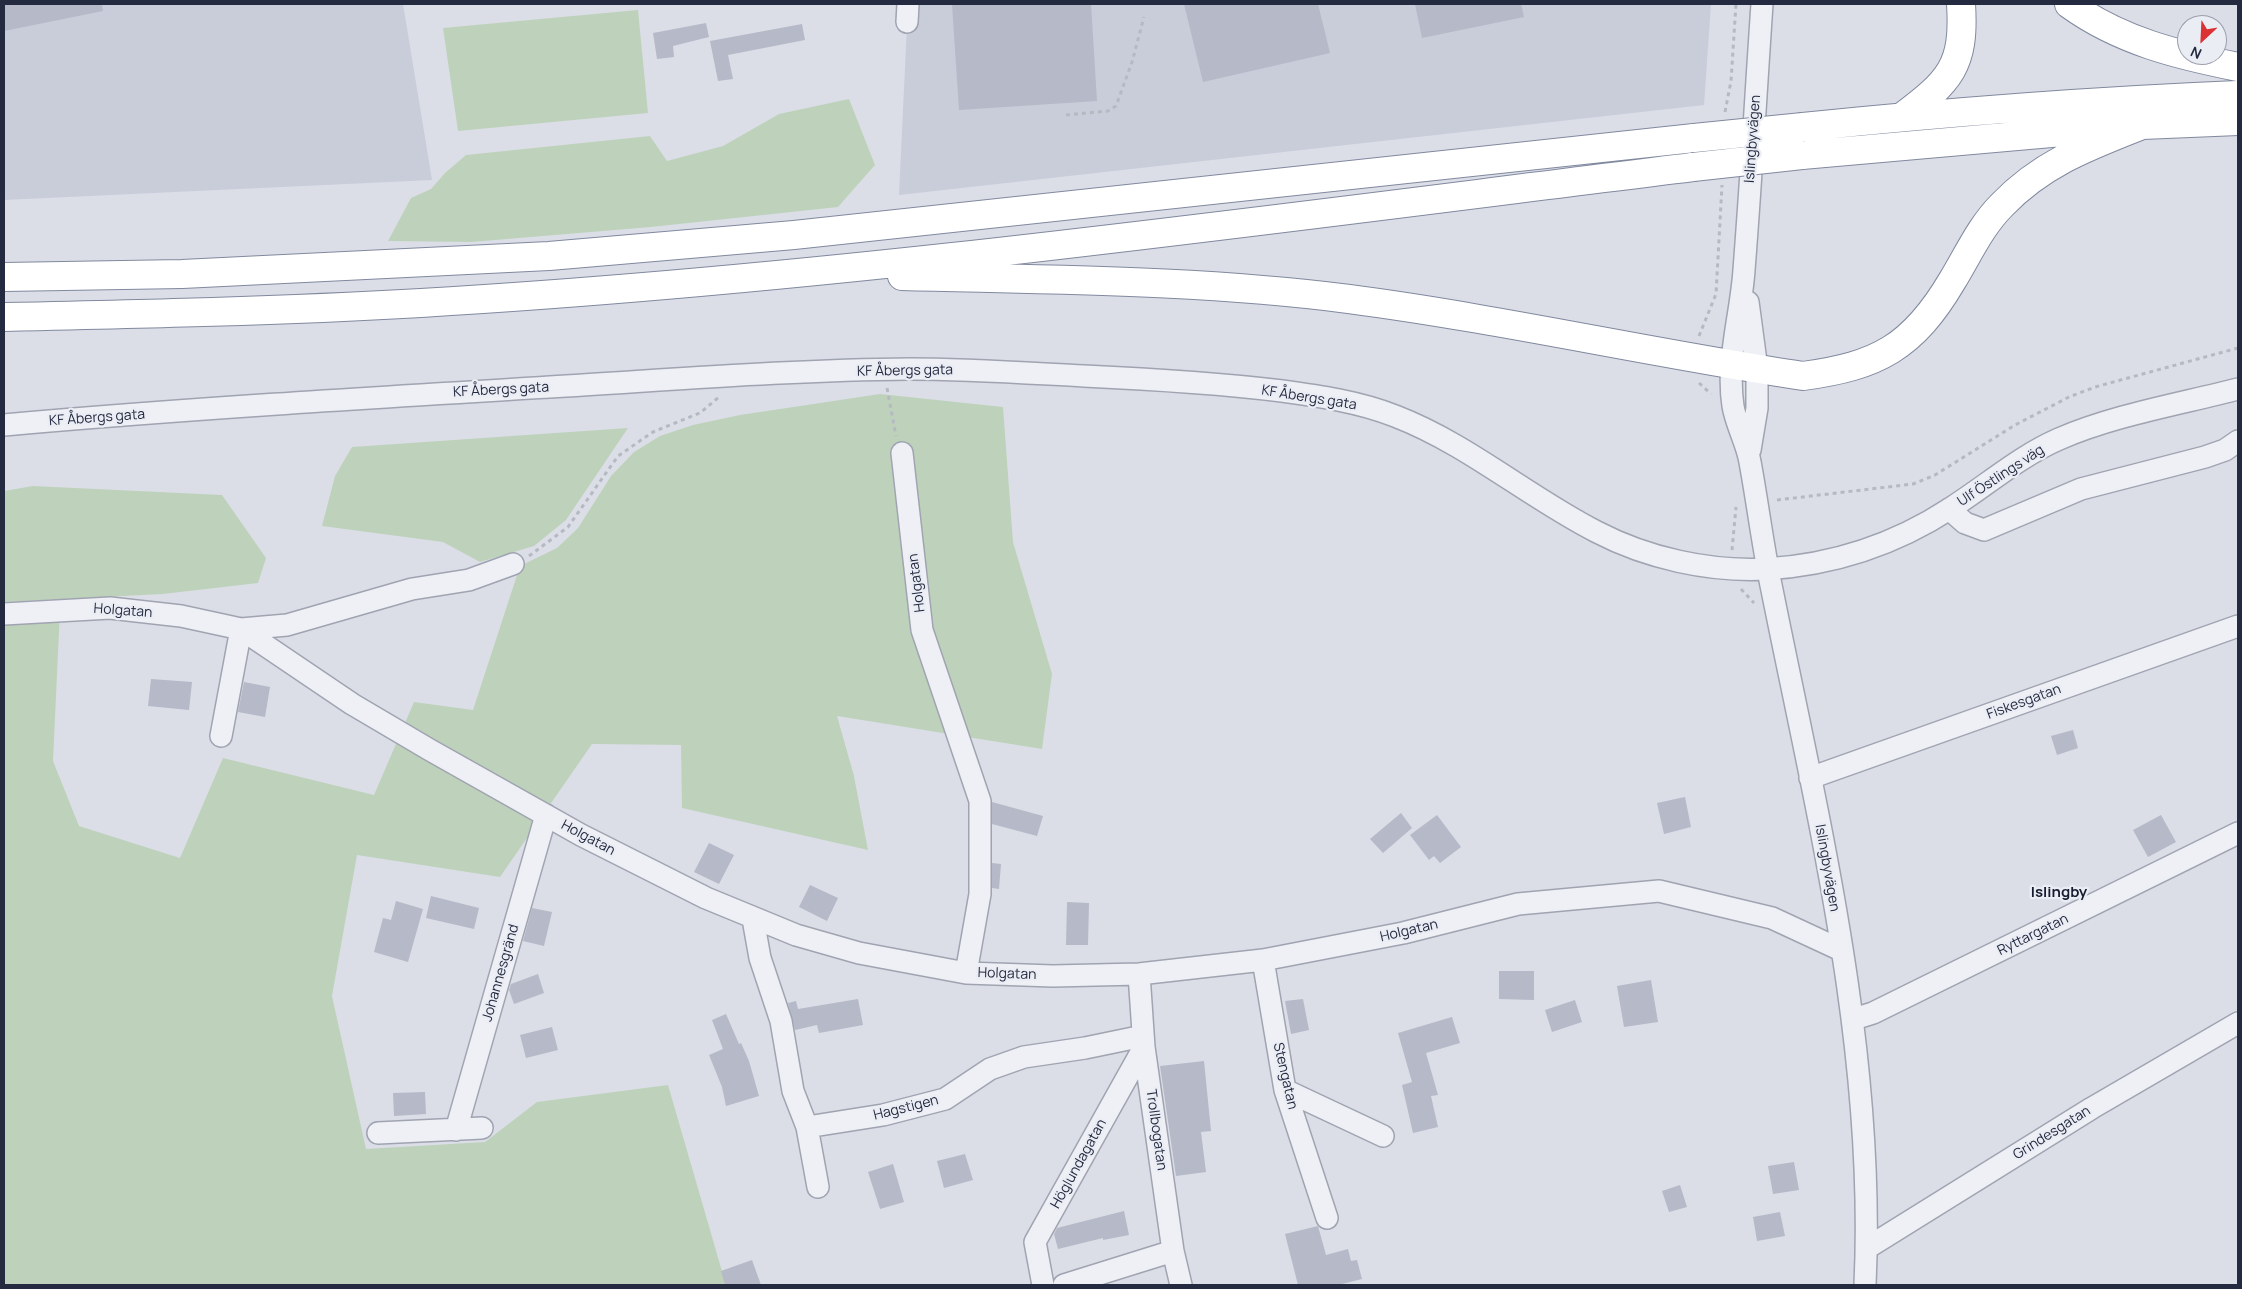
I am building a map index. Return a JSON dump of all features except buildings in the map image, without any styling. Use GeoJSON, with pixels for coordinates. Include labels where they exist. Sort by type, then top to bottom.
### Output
{"type":"FeatureCollection","features":[{"type":"Feature","properties":{"kind":"highway"},"geometry":{"type":"LineString","coordinates":[[1902,117],[1932,95],[1950,75],[1958,57],[1962,34],[1961,4]]}},
{"type":"Feature","properties":{"kind":"highway"},"geometry":{"type":"LineString","coordinates":[[2069,4],[2112,30],[2146,44],[2187,57],[2238,67]]}},
{"type":"Feature","properties":{"kind":"highway"},"geometry":{"type":"LineString","coordinates":[[4,277],[192,274],[559,255],[794,235],[1902,117],[2138,99],[2238,95]]}},
{"type":"Feature","properties":{"kind":"highway"},"geometry":{"type":"LineString","coordinates":[[4,317],[180,313],[420,303],[801,272],[1003,251],[1802,155],[2142,125],[2238,121]]}},
{"type":"Feature","properties":{"kind":"highway"},"geometry":{"type":"LineString","coordinates":[[801,272],[1196,285],[1319,296],[1524,326],[1744,367],[1803,376],[1841,371],[1886,352],[1920,327],[1953,280],[1972,242],[2001,206],[2024,185],[2049,166],[2078,150],[2142,125]]}},
{"type":"Feature","properties":{"kind":"street","name":"Islingbyvägen"},"geometry":{"type":"LineString","coordinates":[[1762,4],[1744,274],[1744,367],[1757,408],[1749,456],[1768,569],[1810,778],[1854,1019],[1862,1104],[1867,1248],[1865,1285]]}},
{"type":"Feature","properties":{"kind":"street","name":"KF Åbergs gata"},"geometry":{"type":"LineString","coordinates":[[4,425],[294,402],[760,375],[918,370],[1173,380],[1300,394],[1362,406],[1394,416],[1477,459],[1598,533],[1640,551],[1677,560],[1731,568],[1768,569]]}},
{"type":"Feature","properties":{"kind":"street","name":"Ulf Östlings väg"},"geometry":{"type":"LineString","coordinates":[[1768,569],[1861,552],[1895,540],[1949,509],[2028,455],[2062,438],[2109,423],[2238,388]]}},
{"type":"Feature","properties":{"kind":"street"},"geometry":{"type":"LineString","coordinates":[[1949,509],[1965,523],[1984,530],[2081,489],[2205,457],[2225,450],[2238,442]]}},
{"type":"Feature","properties":{"kind":"street","name":"Holgatan"},"geometry":{"type":"LineString","coordinates":[[902,453],[922,630],[980,801],[980,894],[966,973]]}},
{"type":"Feature","properties":{"kind":"street","name":"Holgatan"},"geometry":{"type":"LineString","coordinates":[[4,614],[110,608],[181,616],[241,629],[287,625],[412,589],[469,580],[513,564]]}},
{"type":"Feature","properties":{"kind":"street","name":"Fiskesgatan"},"geometry":{"type":"LineString","coordinates":[[1810,778],[2238,626]]}},
{"type":"Feature","properties":{"kind":"street","name":"Holgatan"},"geometry":{"type":"LineString","coordinates":[[241,629],[352,704],[546,815],[706,898],[753,919],[796,936],[859,953],[966,973],[1053,976],[1139,974],[1263,960],[1403,933],[1518,904],[1659,891],[1772,918],[1841,950]]}},
{"type":"Feature","properties":{"kind":"street"},"geometry":{"type":"LineString","coordinates":[[221,736],[241,629]]}},
{"type":"Feature","properties":{"kind":"street","name":"Johannesgränd"},"geometry":{"type":"LineString","coordinates":[[456,1130],[546,815]]}},
{"type":"Feature","properties":{"kind":"street","name":"Ryttargatan"},"geometry":{"type":"LineString","coordinates":[[1854,1019],[1873,1013],[2238,833]]}},
{"type":"Feature","properties":{"kind":"street"},"geometry":{"type":"LineString","coordinates":[[753,919],[760,958],[780,1021],[793,1091],[807,1127],[818,1188]]}},
{"type":"Feature","properties":{"kind":"street","name":"Stengatan"},"geometry":{"type":"LineString","coordinates":[[1263,960],[1285,1090],[1328,1218]]}},
{"type":"Feature","properties":{"kind":"street","name":"Trollbogatan"},"geometry":{"type":"LineString","coordinates":[[1139,974],[1144,1042],[1173,1251],[1182,1285]]}},
{"type":"Feature","properties":{"kind":"street","name":"Grindesgatan"},"geometry":{"type":"LineString","coordinates":[[1867,1248],[2092,1108],[2238,1023]]}},
{"type":"Feature","properties":{"kind":"street","name":"Hagstigen"},"geometry":{"type":"LineString","coordinates":[[807,1127],[883,1115],[945,1099],[990,1069],[1024,1056],[1144,1042]]}},
{"type":"Feature","properties":{"kind":"street","name":"Höglundagatan"},"geometry":{"type":"LineString","coordinates":[[1043,1285],[1035,1242],[1144,1042]]}},
{"type":"Feature","properties":{"kind":"street"},"geometry":{"type":"LineString","coordinates":[[1285,1090],[1383,1136]]}},
{"type":"Feature","properties":{"kind":"street"},"geometry":{"type":"LineString","coordinates":[[378,1133],[482,1128]]}},
{"type":"Feature","properties":{"kind":"street"},"geometry":{"type":"LineString","coordinates":[[1064,1285],[1173,1251]]}},
{"type":"Feature","properties":{"kind":"path"},"geometry":{"type":"LineString","coordinates":[[1725,113],[1731,81],[1736,4]]}},
{"type":"Feature","properties":{"kind":"path"},"geometry":{"type":"LineString","coordinates":[[1066,115],[1108,111],[1116,106],[1132,62],[1144,17]]}},
{"type":"Feature","properties":{"kind":"path"},"geometry":{"type":"LineString","coordinates":[[1712,397],[1710,391],[1697,381],[1696,358],[1699,333],[1716,294],[1722,183]]}},
{"type":"Feature","properties":{"kind":"path"},"geometry":{"type":"LineString","coordinates":[[1755,605],[1737,584],[1731,568],[1736,503],[1914,484],[1935,475],[2022,420],[2069,396],[2095,387],[2238,348]]}},
{"type":"Feature","properties":{"kind":"path"},"geometry":{"type":"LineString","coordinates":[[886,383],[892,421],[902,453]]}},
{"type":"Feature","properties":{"kind":"path"},"geometry":{"type":"LineString","coordinates":[[513,564],[537,551],[568,527],[618,456],[652,432],[700,413],[727,391]]}},
{"type":"Feature","properties":{"kind":"shaded area"},"geometry":{"type":"Polygon","coordinates":[[[4,4],[403,4],[432,180],[4,200],[4,4]]]}},
{"type":"Feature","properties":{"kind":"shaded area"},"geometry":{"type":"Polygon","coordinates":[[[908,4],[1711,4],[1704,105],[899,195],[908,4]]]}},
{"type":"Feature","properties":{"kind":"green space"},"geometry":{"type":"Polygon","coordinates":[[[638,10],[648,113],[458,131],[443,28],[638,10]]]}},
{"type":"Feature","properties":{"kind":"green space"},"geometry":{"type":"Polygon","coordinates":[[[849,99],[875,165],[838,207],[651,227],[471,242],[388,241],[411,198],[431,189],[445,173],[466,155],[650,136],[667,161],[723,146],[779,114],[849,99]]]}},
{"type":"Feature","properties":{"kind":"green space"},"geometry":{"type":"Polygon","coordinates":[[[880,394],[1003,407],[1013,542],[1052,674],[1042,749],[837,716],[854,776],[868,850],[682,808],[681,745],[592,744],[500,877],[357,855],[332,996],[366,1149],[485,1142],[537,1102],[668,1085],[726,1285],[4,1285],[4,614],[60,610],[53,761],[79,826],[180,858],[223,758],[374,795],[414,702],[473,710],[520,566],[557,548],[578,528],[611,476],[634,452],[660,436],[693,425],[740,415],[880,394]]]}},
{"type":"Feature","properties":{"kind":"green space"},"geometry":{"type":"Polygon","coordinates":[[[628,428],[566,520],[534,546],[480,562],[443,542],[322,526],[335,476],[352,447],[628,428]]]}},
{"type":"Feature","properties":{"kind":"green space"},"geometry":{"type":"Polygon","coordinates":[[[33,486],[222,495],[266,558],[258,583],[163,594],[4,602],[4,491],[33,486]]]}},
{"type":"Feature","properties":{"kind":"district","name":"Islingby"},"geometry":{"type":"Point","coordinates":[2059,893]}}]}
